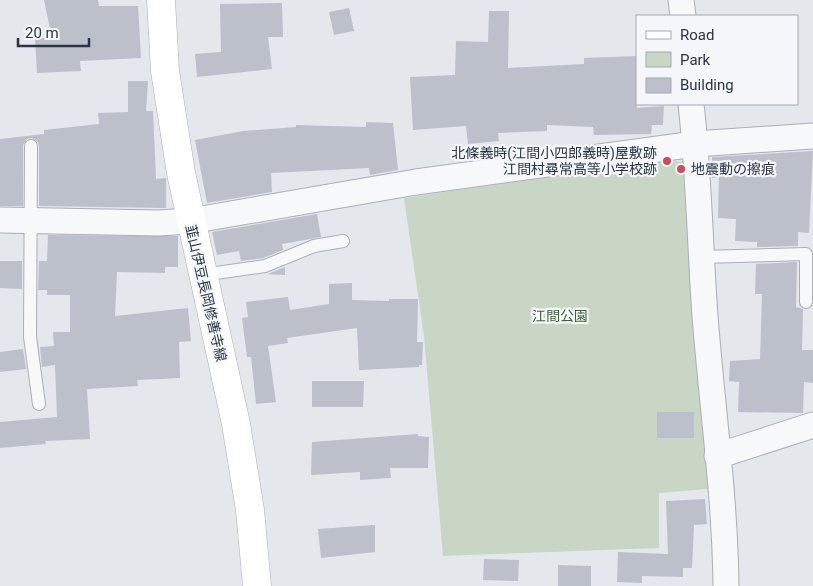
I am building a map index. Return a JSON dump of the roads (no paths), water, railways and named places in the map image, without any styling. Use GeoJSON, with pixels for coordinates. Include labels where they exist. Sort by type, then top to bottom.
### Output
{"type":"FeatureCollection","features":[{"type":"Feature","properties":{"kind":"main road","name":"韮山伊豆長岡修善寺線"},"geometry":{"type":"LineString","coordinates":[[160,0],[165,71],[190,221],[236,424],[250,510],[257,586]]}},
{"type":"Feature","properties":{"kind":"street"},"geometry":{"type":"LineString","coordinates":[[681,0],[683,15]]}},
{"type":"Feature","properties":{"kind":"street"},"geometry":{"type":"LineString","coordinates":[[691,105],[726,586]]}},
{"type":"Feature","properties":{"kind":"street"},"geometry":{"type":"LineString","coordinates":[[0,220],[158,223],[190,221],[416,182],[695,144],[813,136]]}},
{"type":"Feature","properties":{"kind":"street"},"geometry":{"type":"LineString","coordinates":[[717,456],[813,425]]}},
{"type":"Feature","properties":{"kind":"lane"},"geometry":{"type":"LineString","coordinates":[[31,146],[30,337],[39,404]]}},
{"type":"Feature","properties":{"kind":"lane"},"geometry":{"type":"LineString","coordinates":[[202,275],[264,266],[314,246],[343,241]]}},
{"type":"Feature","properties":{"kind":"lane"},"geometry":{"type":"LineString","coordinates":[[702,257],[806,254],[806,302]]}},
{"type":"Feature","properties":{"kind":"place","name":"北條義時(江間小四郎義時)屋敷跡 江間村尋常高等小学校跡"},"geometry":{"type":"Point","coordinates":[667,161]}},
{"type":"Feature","properties":{"kind":"place","name":"地震動の擦痕"},"geometry":{"type":"Point","coordinates":[681,169]}},
{"type":"Feature","properties":{"kind":"park label","name":"江間公園"},"geometry":{"type":"Point","coordinates":[560,316]}}]}
